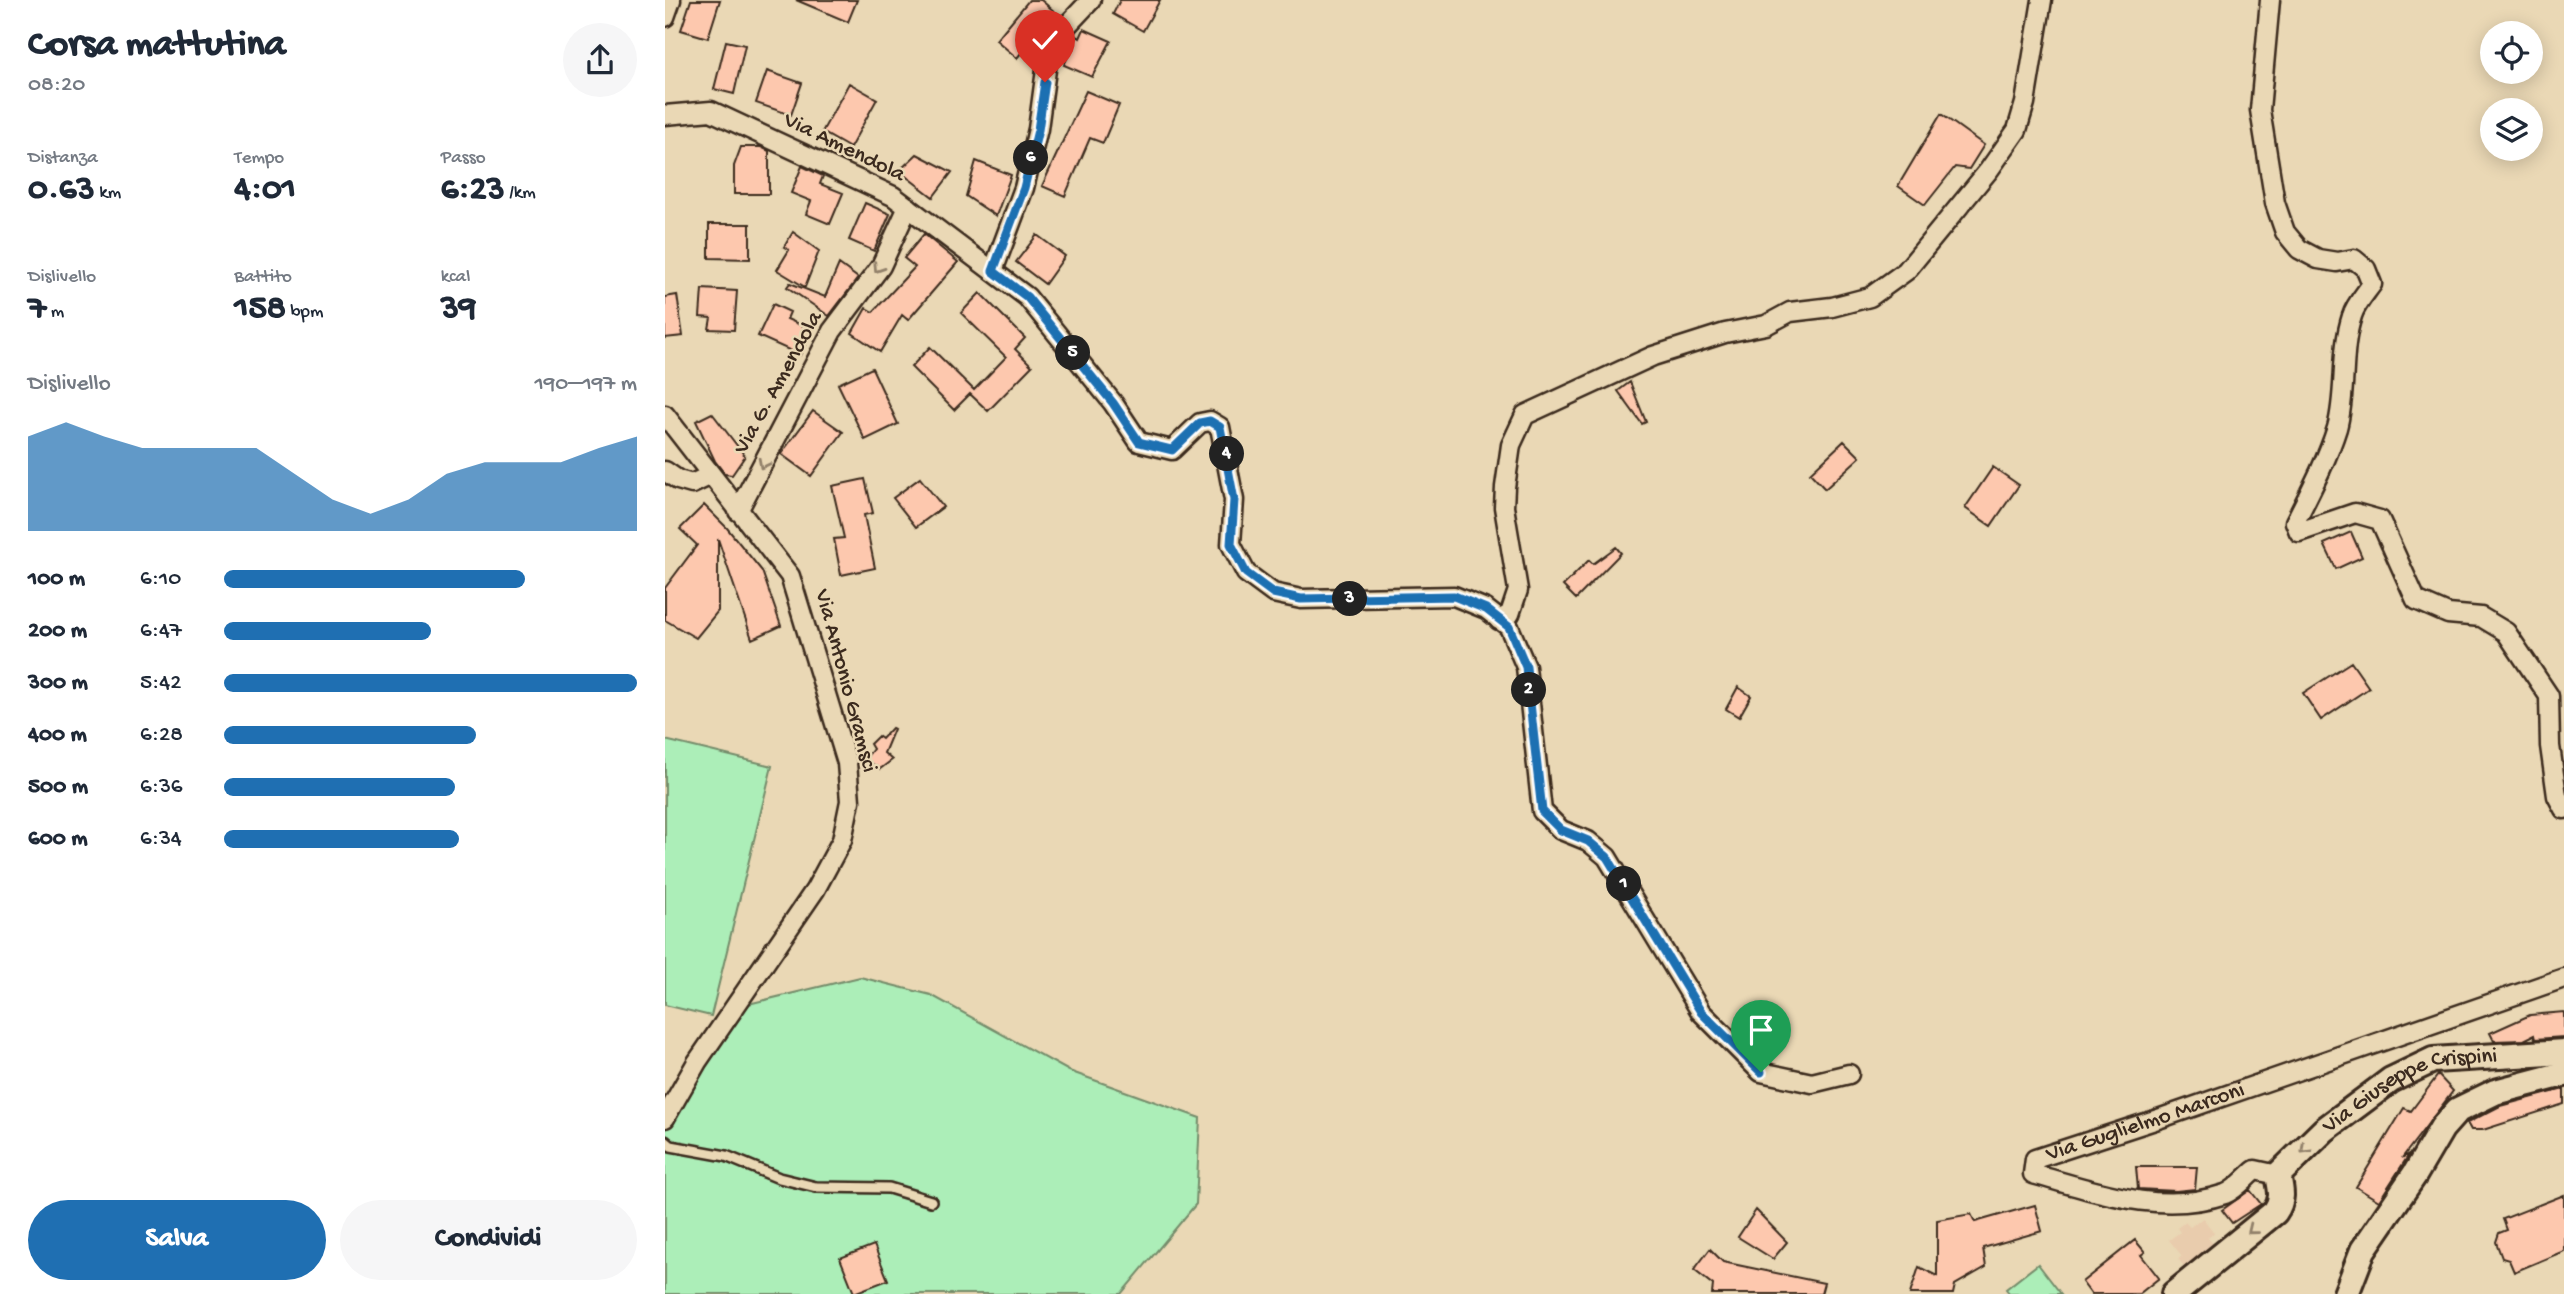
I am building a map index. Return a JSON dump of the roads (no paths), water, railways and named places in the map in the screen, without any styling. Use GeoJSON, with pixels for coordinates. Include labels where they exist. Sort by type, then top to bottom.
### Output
{"type":"FeatureCollection","features":[{"type":"Feature","properties":{"kind":"street"},"geometry":{"type":"LineString","coordinates":[[665,17],[671,0]]}},
{"type":"Feature","properties":{"kind":"street"},"geometry":{"type":"LineString","coordinates":[[993,271],[1024,188],[1038,130],[1048,55],[1058,35],[1091,0]]}},
{"type":"Feature","properties":{"kind":"street"},"geometry":{"type":"LineString","coordinates":[[1499,620],[1510,614],[1518,590],[1504,507],[1511,445],[1525,415],[1653,356],[1725,333],[1766,325],[1790,312],[1832,307],[1870,297],[1906,271],[1989,170],[2017,130],[2025,103],[2042,0]]}},
{"type":"Feature","properties":{"kind":"street"},"geometry":{"type":"LineString","coordinates":[[2270,0],[2260,110],[2275,203],[2285,232],[2299,249],[2318,259],[2337,262],[2354,259],[2367,269],[2372,284],[2352,314],[2337,428],[2295,522],[2299,532],[2355,513],[2380,520],[2416,600],[2448,614],[2481,617],[2506,632],[2549,696],[2557,796],[2564,808]]}},
{"type":"Feature","properties":{"kind":"street","name":"Via Amendola"},"geometry":{"type":"LineString","coordinates":[[665,115],[711,111],[893,196],[1027,297],[1113,403],[1139,442],[1172,450],[1200,423],[1210,421],[1220,427],[1234,500],[1231,544],[1246,573],[1273,593],[1301,599],[1454,596],[1486,609],[1509,627],[1526,667],[1542,811],[1561,830],[1588,841],[1607,857],[1701,1012],[1761,1072],[1812,1083],[1849,1074]]}},
{"type":"Feature","properties":{"kind":"street","name":"Via G. Amendola"},"geometry":{"type":"LineString","coordinates":[[738,511],[832,331],[881,266],[908,207]]}},
{"type":"Feature","properties":{"kind":"street","name":"Via Antonio Gramsci"},"geometry":{"type":"LineString","coordinates":[[665,415],[790,576],[846,763],[850,801],[842,840],[815,890],[697,1062],[665,1118]]}},
{"type":"Feature","properties":{"kind":"street"},"geometry":{"type":"LineString","coordinates":[[665,471],[678,480],[692,484],[711,475]]}},
{"type":"Feature","properties":{"kind":"street","name":"Via Guglielmo Marconi"},"geometry":{"type":"LineString","coordinates":[[2277,1175],[2255,1170],[2228,1193],[2174,1204],[2125,1200],[2033,1174],[2035,1159],[2564,978]]}},
{"type":"Feature","properties":{"kind":"street","name":"Via Giuseppe Crispini"},"geometry":{"type":"LineString","coordinates":[[2277,1175],[2324,1130],[2391,1080],[2433,1060],[2564,1052]]}},
{"type":"Feature","properties":{"kind":"street"},"geometry":{"type":"LineString","coordinates":[[2346,1294],[2363,1250],[2409,1183],[2442,1128],[2458,1110],[2495,1092],[2564,1074]]}},
{"type":"Feature","properties":{"kind":"street"},"geometry":{"type":"LineString","coordinates":[[2173,1294],[2274,1212],[2283,1195],[2277,1175]]}},
{"type":"Feature","properties":{"kind":"lane"},"geometry":{"type":"LineString","coordinates":[[665,1141],[671,1146],[726,1156],[779,1178],[816,1187],[889,1188],[931,1202]]}}]}
